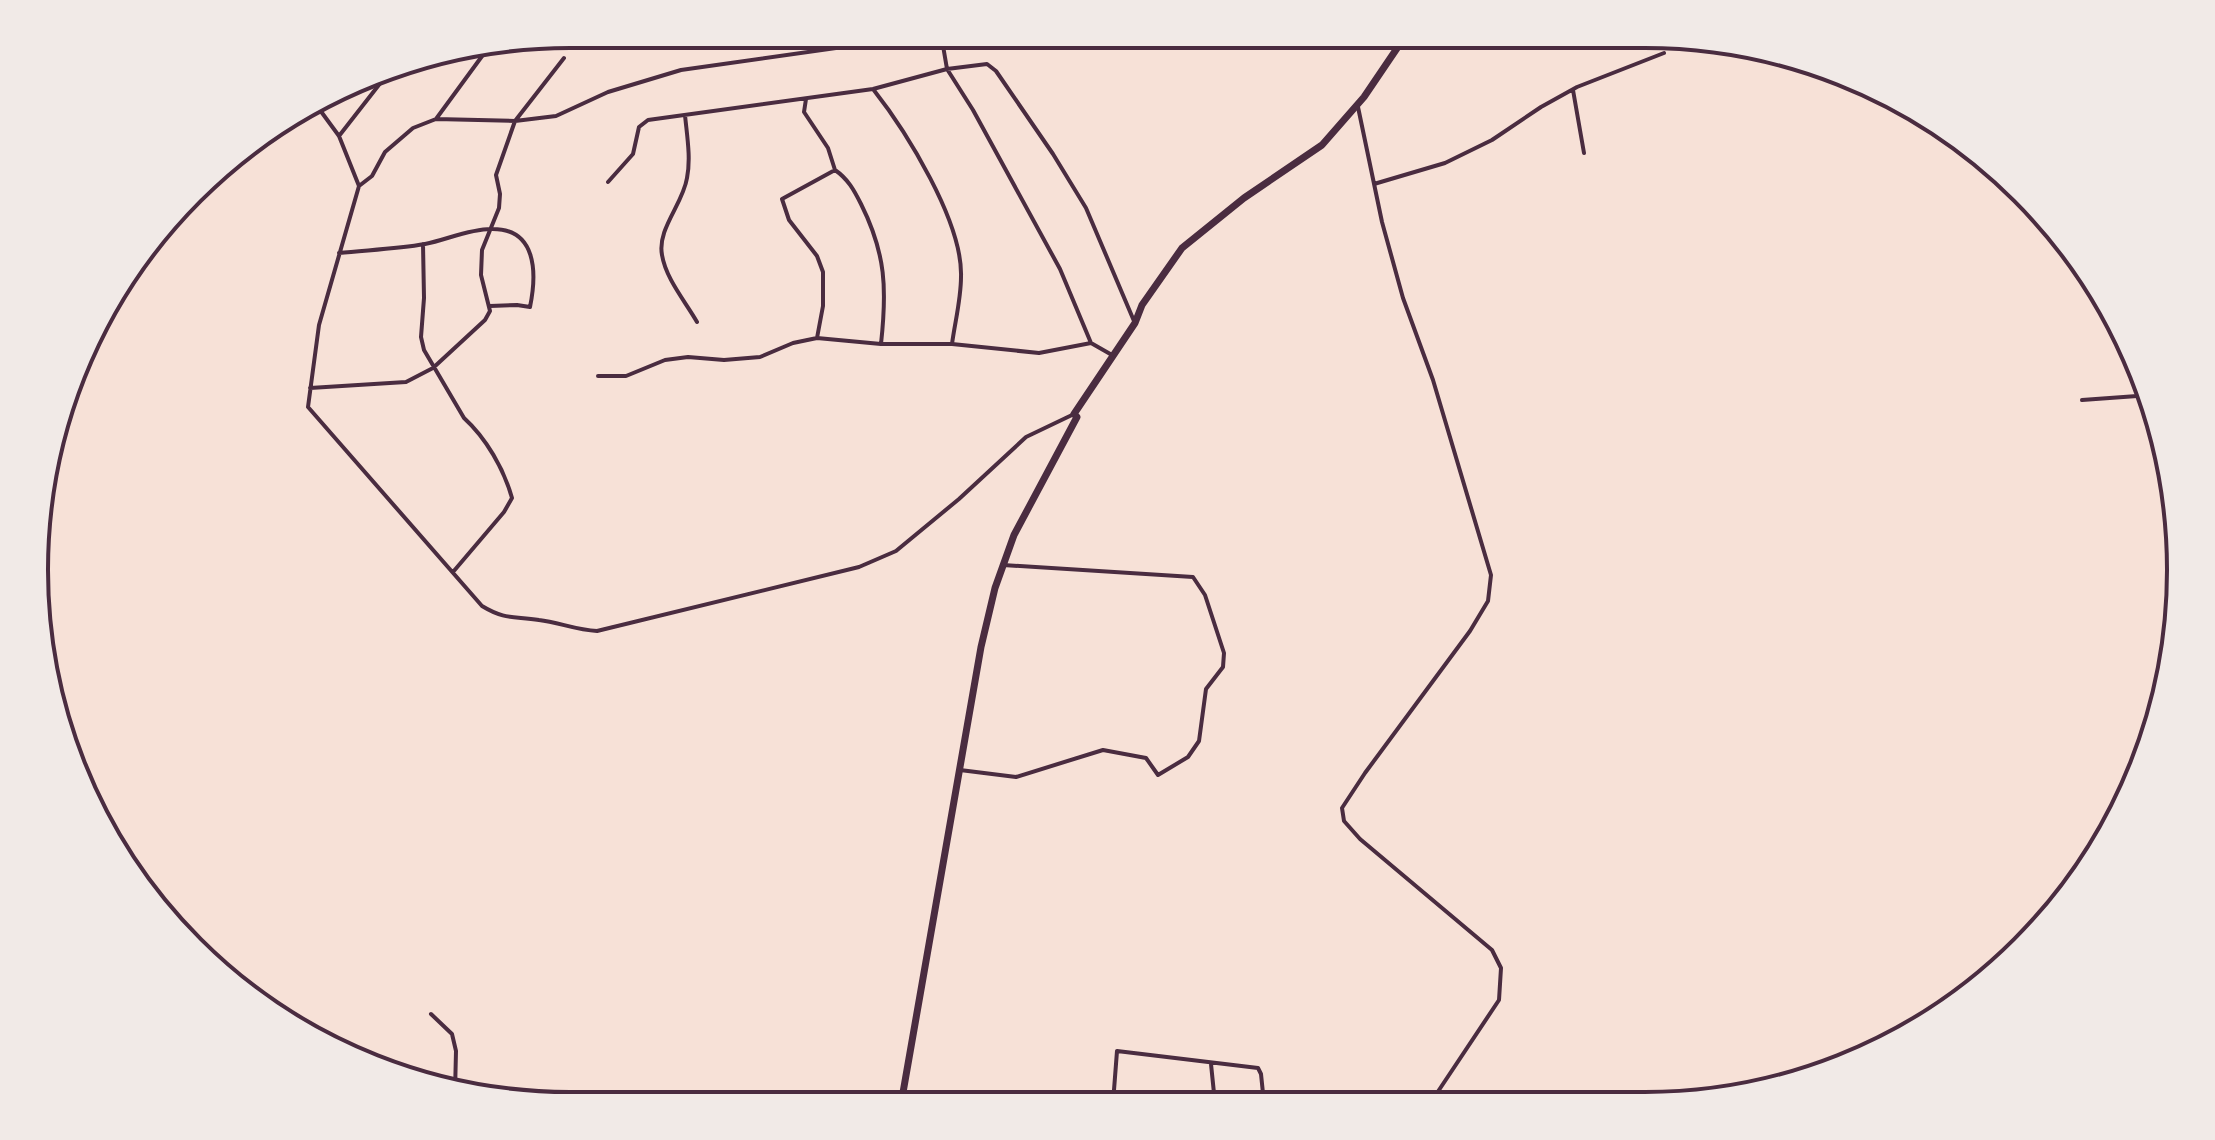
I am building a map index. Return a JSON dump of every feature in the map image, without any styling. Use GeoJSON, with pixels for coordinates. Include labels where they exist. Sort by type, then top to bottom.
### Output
{"type":"FeatureCollection","features":[{"type":"Feature","properties":{"kind":"main road"},"geometry":{"type":"LineString","coordinates":[[901,1092],[981,647],[1014,535],[1077,417],[1074,414],[1135,323],[1142,305],[1182,248],[1244,198],[1322,145],[1357,104],[1397,48]]}},
{"type":"Feature","properties":{"kind":"street"},"geometry":{"type":"LineString","coordinates":[[838,48],[681,70],[608,92],[556,116],[515,121],[436,119],[413,128],[385,152],[372,176],[359,186],[319,325],[308,407],[482,606],[497,616],[597,631],[859,567],[896,551],[959,499],[1026,437],[1074,414]]}},
{"type":"Feature","properties":{"kind":"street"},"geometry":{"type":"LineString","coordinates":[[942,48],[947,69],[973,110],[1060,269],[1091,343],[1112,355]]}},
{"type":"Feature","properties":{"kind":"street"},"geometry":{"type":"LineString","coordinates":[[1374,184],[1445,163],[1492,140],[1573,90],[1664,53]]}},
{"type":"Feature","properties":{"kind":"street"},"geometry":{"type":"LineString","coordinates":[[436,119],[483,55]]}},
{"type":"Feature","properties":{"kind":"street"},"geometry":{"type":"LineString","coordinates":[[310,388],[406,382],[433,368],[485,320],[490,306],[481,275],[482,250],[499,208],[496,175],[515,121],[564,58]]}},
{"type":"Feature","properties":{"kind":"street"},"geometry":{"type":"LineString","coordinates":[[608,182],[633,154],[639,127],[648,120],[873,89],[947,69],[987,64],[996,71],[1086,208],[1135,323]]}},
{"type":"Feature","properties":{"kind":"street"},"geometry":{"type":"LineString","coordinates":[[339,136],[379,85]]}},
{"type":"Feature","properties":{"kind":"street"},"geometry":{"type":"LineString","coordinates":[[873,89],[891,112],[923,167],[959,249],[961,276],[952,344]]}},
{"type":"Feature","properties":{"kind":"street"},"geometry":{"type":"LineString","coordinates":[[1573,90],[1584,153]]}},
{"type":"Feature","properties":{"kind":"street"},"geometry":{"type":"LineString","coordinates":[[806,99],[804,112],[828,148],[835,170],[846,177],[880,250],[885,296],[881,344]]}},
{"type":"Feature","properties":{"kind":"street"},"geometry":{"type":"LineString","coordinates":[[1357,104],[1382,222],[1403,298],[1433,380],[1491,575],[1488,601],[1470,631],[1342,808],[1344,821],[1349,828],[1492,950],[1501,968],[1499,1000],[1438,1092]]}},
{"type":"Feature","properties":{"kind":"street"},"geometry":{"type":"LineString","coordinates":[[321,112],[339,136],[359,186]]}},
{"type":"Feature","properties":{"kind":"street"},"geometry":{"type":"LineString","coordinates":[[685,115],[687,177],[683,195],[662,241],[662,254],[669,277],[697,322]]}},
{"type":"Feature","properties":{"kind":"street"},"geometry":{"type":"LineString","coordinates":[[817,338],[823,306],[823,272],[817,256],[789,220],[782,199],[835,170]]}},
{"type":"Feature","properties":{"kind":"street"},"geometry":{"type":"LineString","coordinates":[[339,253],[423,244],[490,229],[510,232],[531,250],[533,292],[530,307],[490,306]]}},
{"type":"Feature","properties":{"kind":"street"},"geometry":{"type":"LineString","coordinates":[[423,244],[421,337],[424,350],[464,418],[497,460],[512,498],[504,512],[453,572]]}},
{"type":"Feature","properties":{"kind":"street"},"geometry":{"type":"LineString","coordinates":[[598,376],[626,376],[665,360],[688,357],[724,360],[760,357],[793,343],[817,338],[881,344],[952,344],[1039,353],[1091,343]]}},
{"type":"Feature","properties":{"kind":"street"},"geometry":{"type":"LineString","coordinates":[[2082,400],[2137,396]]}},
{"type":"Feature","properties":{"kind":"street"},"geometry":{"type":"LineString","coordinates":[[958,770],[1016,777],[1103,750],[1146,758],[1158,775],[1188,757],[1199,741],[1206,689],[1224,661],[1205,595],[1193,577],[1003,565]]}},
{"type":"Feature","properties":{"kind":"street"},"geometry":{"type":"LineString","coordinates":[[431,1014],[452,1034],[456,1051],[455,1079]]}},
{"type":"Feature","properties":{"kind":"street"},"geometry":{"type":"LineString","coordinates":[[1114,1092],[1117,1051],[1258,1068],[1263,1092]]}},
{"type":"Feature","properties":{"kind":"street"},"geometry":{"type":"LineString","coordinates":[[1211,1064],[1214,1092]]}}]}
